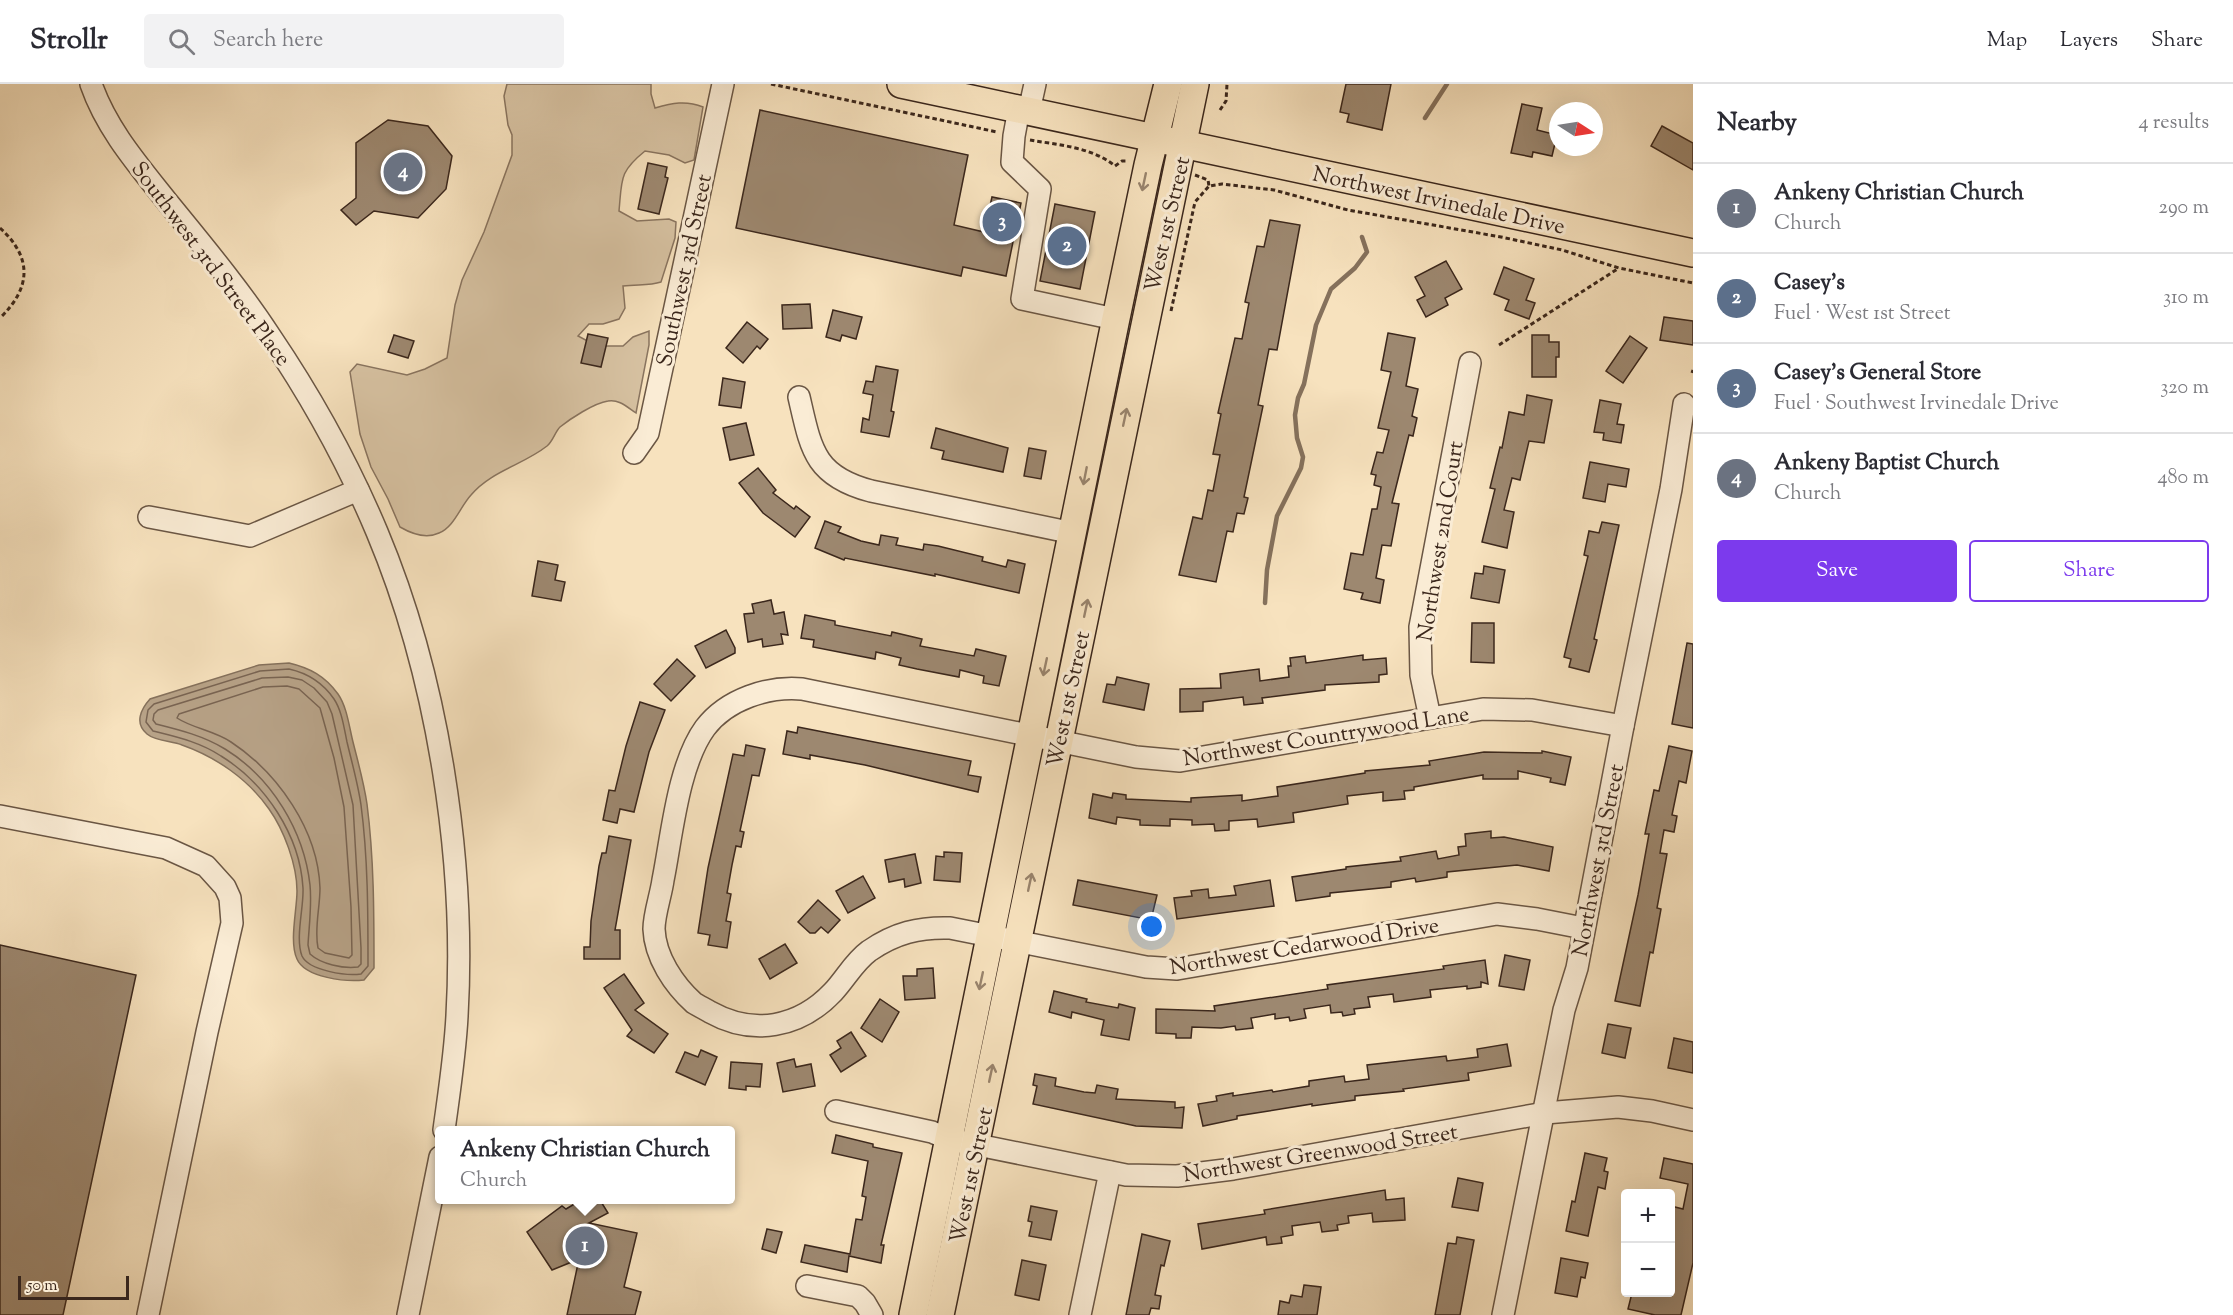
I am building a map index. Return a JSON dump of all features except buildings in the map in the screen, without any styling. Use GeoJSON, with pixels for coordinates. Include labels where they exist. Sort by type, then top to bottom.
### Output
{"type":"FeatureCollection","features":[{"type":"Feature","properties":{"kind":"main road","name":"Northwest Irvinedale Drive"},"geometry":{"type":"LineString","coordinates":[[901,84],[1693,253]]}},
{"type":"Feature","properties":{"kind":"main road","name":"West 1st Street"},"geometry":{"type":"LineString","coordinates":[[913,1315],[1115,319],[1168,84]]}},
{"type":"Feature","properties":{"kind":"main road","name":"West 1st Street"},"geometry":{"type":"LineString","coordinates":[[940,1315],[1196,84]]}},
{"type":"Feature","properties":{"kind":"street","name":"Southwest 3rd Street Place"},"geometry":{"type":"LineString","coordinates":[[91,84],[101,110],[124,147],[235,286],[269,333],[329,431],[378,535],[398,591],[420,661],[433,721],[452,843],[459,961],[457,1016],[445,1126]]}},
{"type":"Feature","properties":{"kind":"street","name":"Southwest 3rd Street"},"geometry":{"type":"LineString","coordinates":[[634,453],[648,433],[723,84]]}},
{"type":"Feature","properties":{"kind":"street"},"geometry":{"type":"LineString","coordinates":[[1035,84],[1014,136],[1012,162],[1040,189],[1022,299],[1115,319]]}},
{"type":"Feature","properties":{"kind":"street","name":"Northwest 2nd Court"},"geometry":{"type":"LineString","coordinates":[[1430,718],[1421,675],[1420,627],[1470,363]]}},
{"type":"Feature","properties":{"kind":"street"},"geometry":{"type":"LineString","coordinates":[[799,398],[810,443],[820,463],[840,479],[871,491],[1073,533]]}},
{"type":"Feature","properties":{"kind":"street","name":"Northwest 3rd Street"},"geometry":{"type":"LineString","coordinates":[[1503,1315],[1564,1010],[1577,968],[1583,928],[1671,489],[1684,404]]}},
{"type":"Feature","properties":{"kind":"street"},"geometry":{"type":"LineString","coordinates":[[149,517],[250,536],[358,490]]}},
{"type":"Feature","properties":{"kind":"street","name":"Northwest Countrywood Lane"},"geometry":{"type":"LineString","coordinates":[[662,889],[682,784],[692,751],[706,726],[727,709],[754,694],[783,687],[1136,757],[1180,761],[1483,709],[1532,710],[1623,726]]}},
{"type":"Feature","properties":{"kind":"street"},"geometry":{"type":"LineString","coordinates":[[0,816],[166,848],[206,866],[225,887],[230,898],[232,923],[148,1315]]}},
{"type":"Feature","properties":{"kind":"street","name":"Northwest Cedarwood Drive"},"geometry":{"type":"LineString","coordinates":[[662,889],[654,928],[661,958],[672,978],[695,1004],[724,1020],[746,1026],[777,1025],[808,1012],[833,992],[858,960],[898,934],[930,927],[990,935],[1146,967],[1177,969],[1497,914],[1583,928]]}},
{"type":"Feature","properties":{"kind":"street","name":"Northwest Greenwood Street"},"geometry":{"type":"LineString","coordinates":[[836,1111],[932,1132],[948,1139],[975,1145],[1110,1172],[1154,1176],[1204,1173],[1545,1113],[1618,1107],[1652,1111],[1693,1120]]}},
{"type":"Feature","properties":{"kind":"street"},"geometry":{"type":"LineString","coordinates":[[1080,1315],[1110,1172]]}},
{"type":"Feature","properties":{"kind":"street"},"geometry":{"type":"LineString","coordinates":[[408,1315],[435,1182]]}},
{"type":"Feature","properties":{"kind":"street"},"geometry":{"type":"LineString","coordinates":[[807,1286],[858,1296],[872,1315]]}},
{"type":"Feature","properties":{"kind":"path"},"geometry":{"type":"LineString","coordinates":[[771,84],[1086,151],[1115,166],[1122,161]]}},
{"type":"Feature","properties":{"kind":"path"},"geometry":{"type":"LineString","coordinates":[[1220,110],[1226,101],[1227,84]]}},
{"type":"Feature","properties":{"kind":"path"},"geometry":{"type":"LineString","coordinates":[[1208,180],[1209,186],[1222,184],[1274,190],[1348,210],[1562,250],[1619,268],[1693,283]]}},
{"type":"Feature","properties":{"kind":"path"},"geometry":{"type":"LineString","coordinates":[[0,228],[14,240],[24,262],[24,278],[13,306],[0,318]]}},
{"type":"Feature","properties":{"kind":"path"},"geometry":{"type":"LineString","coordinates":[[1499,345],[1619,268]]}},
{"type":"Feature","properties":{"kind":"shaded area"},"geometry":{"type":"Polygon","coordinates":[[[507,84],[651,84],[655,108],[679,103],[703,107],[694,160],[685,163],[669,155],[645,151],[626,171],[623,177],[619,211],[637,221],[669,219],[676,222],[675,238],[661,282],[623,286],[625,308],[619,319],[603,324],[589,324],[578,336],[597,346],[623,346],[633,337],[649,331],[649,345],[636,413],[616,401],[602,402],[582,412],[560,427],[551,442],[538,453],[479,487],[467,500],[453,522],[444,530],[429,536],[419,535],[400,527],[371,467],[360,434],[350,372],[357,364],[407,375],[447,358],[455,305],[462,280],[484,232],[512,155],[512,135],[508,125],[504,96],[507,84]]]}},
{"type":"Feature","properties":{"kind":"water"},"geometry":{"type":"Polygon","coordinates":[[[289,663],[304,667],[316,674],[328,682],[338,694],[346,711],[361,773],[369,824],[374,907],[374,968],[364,980],[337,979],[317,975],[308,971],[297,959],[294,944],[297,891],[295,870],[280,827],[261,798],[230,770],[207,756],[182,745],[150,736],[143,730],[140,721],[144,707],[150,699],[259,665],[289,663]]]}},
{"type":"Feature","properties":{"kind":"waterway"},"geometry":{"type":"LineString","coordinates":[[1425,118],[1447,84]]}},
{"type":"Feature","properties":{"kind":"waterway"},"geometry":{"type":"LineString","coordinates":[[1265,603],[1267,570],[1277,516],[1301,468],[1303,457],[1297,438],[1295,415],[1316,325],[1331,289],[1355,268],[1367,252],[1362,237]]}},
{"type":"Feature","properties":{"kind":"place","name":"Ankeny Baptist Church"},"geometry":{"type":"Point","coordinates":[403,172]}},
{"type":"Feature","properties":{"kind":"place","name":"Casey's General Store"},"geometry":{"type":"Point","coordinates":[1002,222]}},
{"type":"Feature","properties":{"kind":"place","name":"Casey's"},"geometry":{"type":"Point","coordinates":[1067,246]}},
{"type":"Feature","properties":{"kind":"place","name":"Ankeny Christian Church"},"geometry":{"type":"Point","coordinates":[585,1246]}}]}
